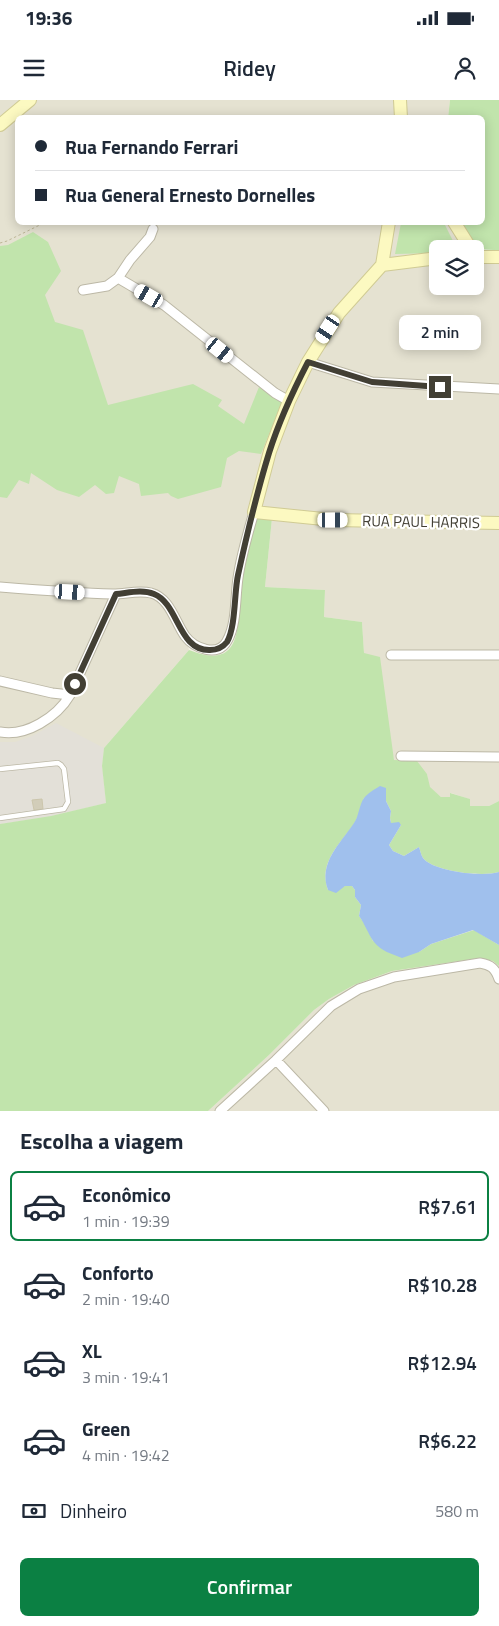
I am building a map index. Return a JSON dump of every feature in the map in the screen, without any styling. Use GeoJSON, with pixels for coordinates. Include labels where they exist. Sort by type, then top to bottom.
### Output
{"type":"FeatureCollection","features":[{"type":"Feature","properties":{"kind":"street"},"geometry":{"type":"LineString","coordinates":[[0,125],[30,100]]}},
{"type":"Feature","properties":{"kind":"street"},"geometry":{"type":"LineString","coordinates":[[400,100],[401,115]]}},
{"type":"Feature","properties":{"kind":"street"},"geometry":{"type":"LineString","coordinates":[[0,587],[116,594],[138,591],[153,593],[164,600],[186,637],[199,648],[209,650],[220,648],[227,642],[232,624],[238,576],[269,453],[289,401],[308,362],[339,313],[382,265],[389,225]]}},
{"type":"Feature","properties":{"kind":"street"},"geometry":{"type":"LineString","coordinates":[[456,225],[465,240]]}},
{"type":"Feature","properties":{"kind":"street"},"geometry":{"type":"LineString","coordinates":[[84,290],[107,286],[118,278],[130,260],[150,238],[154,229]]}},
{"type":"Feature","properties":{"kind":"street"},"geometry":{"type":"LineString","coordinates":[[484,255],[499,257]]}},
{"type":"Feature","properties":{"kind":"street"},"geometry":{"type":"LineString","coordinates":[[382,265],[429,258]]}},
{"type":"Feature","properties":{"kind":"street"},"geometry":{"type":"LineString","coordinates":[[118,278],[164,305],[275,394],[289,401]]}},
{"type":"Feature","properties":{"kind":"street"},"geometry":{"type":"LineString","coordinates":[[308,362],[372,382],[499,390]]}},
{"type":"Feature","properties":{"kind":"street","name":"RUA PAUL HARRIS"},"geometry":{"type":"LineString","coordinates":[[254,512],[333,520],[499,523]]}},
{"type":"Feature","properties":{"kind":"street"},"geometry":{"type":"LineString","coordinates":[[0,732],[14,733],[35,725],[64,705],[116,594]]}},
{"type":"Feature","properties":{"kind":"street"},"geometry":{"type":"LineString","coordinates":[[391,655],[499,656]]}},
{"type":"Feature","properties":{"kind":"street"},"geometry":{"type":"LineString","coordinates":[[0,681],[52,693],[70,695]]}},
{"type":"Feature","properties":{"kind":"street"},"geometry":{"type":"LineString","coordinates":[[401,756],[499,757]]}},
{"type":"Feature","properties":{"kind":"street"},"geometry":{"type":"LineString","coordinates":[[220,1111],[331,1006],[359,988],[394,977],[480,964],[490,965],[499,979]]}},
{"type":"Feature","properties":{"kind":"street"},"geometry":{"type":"LineString","coordinates":[[276,1060],[324,1111]]}},
{"type":"Feature","properties":{"kind":"lane"},"geometry":{"type":"LineString","coordinates":[[0,769],[62,764],[68,802],[64,809],[0,818]]}},
{"type":"Feature","properties":{"kind":"path"},"geometry":{"type":"LineString","coordinates":[[0,243],[40,225]]}},
{"type":"Feature","properties":{"kind":"shaded area"},"geometry":{"type":"Polygon","coordinates":[[[0,100],[450,100],[448,115],[15,115],[15,225],[463,225],[474,240],[429,240],[429,295],[484,295],[484,250],[499,250],[499,801],[489,806],[469,806],[469,799],[451,793],[451,797],[441,797],[429,787],[427,774],[394,760],[364,653],[362,622],[324,617],[325,590],[265,587],[272,518],[227,642],[209,650],[186,638],[189,650],[104,748],[102,766],[106,803],[51,816],[0,824],[0,100]]]}},
{"type":"Feature","properties":{"kind":"shaded area"},"geometry":{"type":"Polygon","coordinates":[[[56,723],[104,748],[102,766],[106,803],[48,817],[0,824],[0,742],[15,742],[32,736],[56,723]]]}},
{"type":"Feature","properties":{"kind":"shaded area"},"geometry":{"type":"Polygon","coordinates":[[[480,958],[493,961],[499,966],[499,1111],[208,1111],[269,1055],[314,1010],[329,999],[354,985],[392,971],[480,958]]]}},
{"type":"Feature","properties":{"kind":"green space"},"geometry":{"type":"Polygon","coordinates":[[[450,100],[499,100],[499,250],[484,249],[484,240],[471,240],[462,225],[485,225],[485,115],[448,115],[450,100]]]}},
{"type":"Feature","properties":{"kind":"green space"},"geometry":{"type":"Polygon","coordinates":[[[401,225],[445,225],[452,240],[429,240],[429,253],[395,254],[401,225]]]}},
{"type":"Feature","properties":{"kind":"green space"},"geometry":{"type":"Polygon","coordinates":[[[33,232],[48,242],[61,271],[45,295],[55,322],[83,330],[108,405],[193,384],[222,400],[218,406],[244,424],[259,387],[282,402],[261,454],[239,451],[227,458],[221,487],[178,499],[168,493],[141,496],[139,484],[119,476],[114,493],[106,494],[95,485],[79,497],[57,490],[31,473],[29,484],[19,480],[7,498],[0,497],[0,246],[8,245],[33,232]]]}},
{"type":"Feature","properties":{"kind":"green space"},"geometry":{"type":"Polygon","coordinates":[[[255,516],[272,518],[265,587],[325,590],[324,617],[362,622],[364,653],[380,657],[394,760],[417,761],[427,774],[430,787],[441,797],[450,797],[450,793],[470,799],[470,806],[489,806],[499,801],[499,872],[482,874],[459,872],[437,867],[423,858],[419,847],[404,856],[393,851],[389,845],[401,825],[391,823],[391,811],[386,801],[386,788],[364,798],[356,821],[332,854],[328,863],[326,880],[328,890],[352,886],[355,890],[355,897],[361,905],[359,916],[373,941],[419,952],[431,944],[474,930],[499,945],[499,966],[493,961],[480,958],[392,971],[354,985],[314,1010],[269,1055],[208,1111],[0,1111],[0,824],[51,816],[106,803],[102,766],[104,748],[189,650],[209,655],[222,654],[231,647],[236,635],[238,621],[241,575],[255,516]]]}},
{"type":"Feature","properties":{"kind":"water"},"geometry":{"type":"Polygon","coordinates":[[[380,786],[386,788],[386,801],[391,811],[391,823],[399,822],[401,825],[389,845],[393,851],[404,856],[419,847],[423,858],[437,867],[459,872],[482,874],[499,872],[499,945],[473,930],[431,944],[419,952],[402,958],[383,950],[374,942],[359,916],[361,905],[355,897],[355,890],[352,886],[345,886],[336,893],[328,890],[326,871],[332,854],[356,820],[364,798],[380,786]]]}},
{"type":"Feature","properties":{"kind":"building"},"geometry":{"type":"Polygon","coordinates":[[[42,799],[43,809],[34,810],[32,800],[42,799]]]}},
{"type":"Feature","properties":{"kind":"route"},"geometry":{"type":"LineString","coordinates":[[75,684],[116,594],[138,591],[153,593],[164,600],[186,637],[199,648],[209,650],[220,648],[227,642],[232,624],[238,576],[269,453],[289,401],[308,362],[372,382],[440,387]]}}]}
